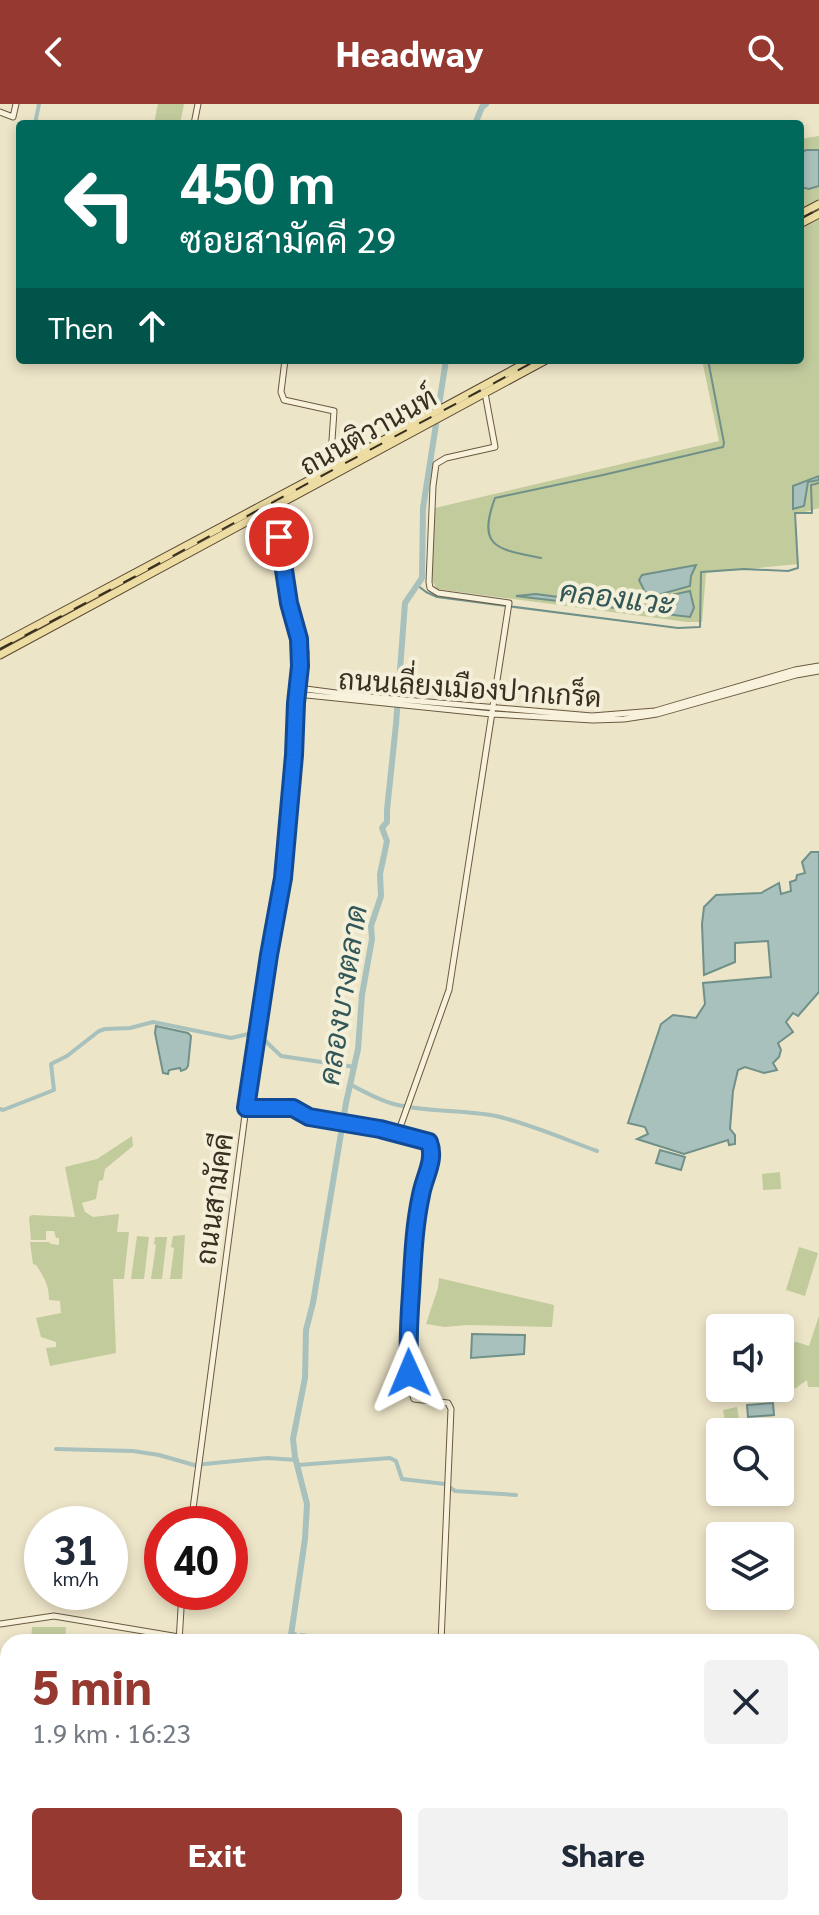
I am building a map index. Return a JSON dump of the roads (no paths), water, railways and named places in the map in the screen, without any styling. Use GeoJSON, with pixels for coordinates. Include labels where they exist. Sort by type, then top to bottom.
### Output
{"type":"FeatureCollection","features":[{"type":"Feature","properties":{"kind":"main road","name":"ถนนติวานนท์"},"geometry":{"type":"LineString","coordinates":[[0,645],[276,506],[330,469],[449,409],[524,364]]}},
{"type":"Feature","properties":{"kind":"main road","name":"ถนนติวานนท์"},"geometry":{"type":"LineString","coordinates":[[449,409],[539,364]]}},
{"type":"Feature","properties":{"kind":"main road","name":"ถนนติวานนท์"},"geometry":{"type":"LineString","coordinates":[[0,655],[258,516],[424,422]]}},
{"type":"Feature","properties":{"kind":"main road"},"geometry":{"type":"LineString","coordinates":[[258,516],[271,518],[279,537]]}},
{"type":"Feature","properties":{"kind":"street"},"geometry":{"type":"LineString","coordinates":[[0,112],[13,117],[16,104]]}},
{"type":"Feature","properties":{"kind":"street"},"geometry":{"type":"LineString","coordinates":[[285,364],[284,400],[334,411],[330,469]]}},
{"type":"Feature","properties":{"kind":"street"},"geometry":{"type":"LineString","coordinates":[[398,1133],[449,990],[509,605],[438,593],[430,588],[429,582],[436,464],[446,458],[495,447],[485,393]]}},
{"type":"Feature","properties":{"kind":"street","name":"ถนนสามัคคี"},"geometry":{"type":"LineString","coordinates":[[193,1506],[246,1108],[283,878],[300,710],[299,639],[289,603],[276,506]]}},
{"type":"Feature","properties":{"kind":"street","name":"ถนนสามัคคี"},"geometry":{"type":"LineString","coordinates":[[276,506],[306,652],[294,726],[295,737]]}},
{"type":"Feature","properties":{"kind":"street","name":"ถนนเลี่ยงเมืองปากเกร็ด"},"geometry":{"type":"LineString","coordinates":[[301,691],[573,720],[624,719],[657,714],[819,668]]}},
{"type":"Feature","properties":{"kind":"street","name":"ถนนเลี่ยงเมืองปากเกร็ด"},"geometry":{"type":"LineString","coordinates":[[301,691],[315,696],[392,700]]}},
{"type":"Feature","properties":{"kind":"street"},"geometry":{"type":"LineString","coordinates":[[300,710],[315,696]]}},
{"type":"Feature","properties":{"kind":"street"},"geometry":{"type":"LineString","coordinates":[[246,1108],[288,1107],[309,1117],[398,1133],[431,1145],[432,1156],[420,1196],[412,1254],[408,1352],[414,1399],[451,1405],[441,1634]]}},
{"type":"Feature","properties":{"kind":"street"},"geometry":{"type":"LineString","coordinates":[[179,1634],[181,1610]]}},
{"type":"Feature","properties":{"kind":"street"},"geometry":{"type":"LineString","coordinates":[[0,1624],[54,1616],[148,1634]]}},
{"type":"Feature","properties":{"kind":"water"},"geometry":{"type":"Polygon","coordinates":[[[819,150],[819,186],[809,189],[804,188],[804,151],[819,150]]]}},
{"type":"Feature","properties":{"kind":"water"},"geometry":{"type":"Polygon","coordinates":[[[819,476],[819,480],[808,482],[804,506],[793,509],[793,486],[819,476]]]}},
{"type":"Feature","properties":{"kind":"water"},"geometry":{"type":"Polygon","coordinates":[[[696,565],[690,586],[661,594],[663,597],[690,591],[694,608],[690,617],[516,596],[536,594],[655,610],[656,596],[645,592],[639,580],[642,575],[696,565]]]}},
{"type":"Feature","properties":{"kind":"water"},"geometry":{"type":"Polygon","coordinates":[[[811,852],[819,852],[819,992],[798,1016],[793,1013],[786,1022],[793,1032],[778,1043],[781,1050],[773,1063],[777,1070],[764,1073],[745,1067],[738,1070],[730,1129],[735,1135],[735,1144],[729,1145],[728,1140],[684,1154],[637,1139],[648,1134],[645,1127],[628,1123],[661,1024],[673,1015],[696,1018],[705,1004],[703,983],[771,977],[768,941],[735,943],[735,962],[704,975],[704,907],[716,895],[761,893],[779,883],[781,894],[791,891],[790,882],[796,880],[797,875],[805,873],[802,862],[811,852]]]}},
{"type":"Feature","properties":{"kind":"water"},"geometry":{"type":"Polygon","coordinates":[[[156,1026],[191,1036],[186,1069],[163,1073],[156,1026]]]}},
{"type":"Feature","properties":{"kind":"water"},"geometry":{"type":"Polygon","coordinates":[[[660,1150],[685,1157],[681,1170],[656,1163],[660,1150]]]}},
{"type":"Feature","properties":{"kind":"water"},"geometry":{"type":"Polygon","coordinates":[[[472,1334],[525,1335],[524,1354],[471,1358],[472,1334]]]}},
{"type":"Feature","properties":{"kind":"water"},"geometry":{"type":"Polygon","coordinates":[[[773,1403],[774,1415],[748,1417],[747,1405],[773,1403]]]}},
{"type":"Feature","properties":{"kind":"waterway"},"geometry":{"type":"LineString","coordinates":[[36,120],[39,104]]}},
{"type":"Feature","properties":{"kind":"waterway","name":"คลองบางตลาด"},"geometry":{"type":"LineString","coordinates":[[477,120],[486,104]]}},
{"type":"Feature","properties":{"kind":"waterway","name":"คลองบางตลาด"},"geometry":{"type":"LineString","coordinates":[[291,1634],[307,1504],[293,1439],[305,1378],[306,1330],[358,1049],[371,926],[381,896],[380,874],[387,841],[382,828],[387,822],[405,603],[422,578],[423,508],[445,364]]}},
{"type":"Feature","properties":{"kind":"waterway"},"geometry":{"type":"LineString","coordinates":[[541,558],[503,549],[495,544],[488,528],[495,498],[723,447],[709,364]]}},
{"type":"Feature","properties":{"kind":"waterway","name":"คลองแวะ"},"geometry":{"type":"LineString","coordinates":[[417,585],[437,597],[678,628],[700,627],[701,572],[744,569],[788,571],[798,568],[795,513],[812,513],[811,485],[819,483]]}},
{"type":"Feature","properties":{"kind":"waterway"},"geometry":{"type":"LineString","coordinates":[[0,1109],[54,1090],[51,1064],[105,1029],[130,1028],[153,1022],[231,1038],[253,1033]]}},
{"type":"Feature","properties":{"kind":"waterway"},"geometry":{"type":"LineString","coordinates":[[259,1033],[281,1056],[355,1067]]}},
{"type":"Feature","properties":{"kind":"waterway"},"geometry":{"type":"LineString","coordinates":[[351,1085],[396,1105],[509,1119],[597,1151]]}},
{"type":"Feature","properties":{"kind":"waterway"},"geometry":{"type":"LineString","coordinates":[[56,1449],[133,1451],[194,1465],[267,1458],[297,1460]]}},
{"type":"Feature","properties":{"kind":"waterway"},"geometry":{"type":"LineString","coordinates":[[298,1465],[390,1458],[396,1461],[402,1479],[445,1484],[455,1491],[516,1495]]}},
{"type":"Feature","properties":{"kind":"railway"},"geometry":{"type":"LineString","coordinates":[[804,217],[819,209]]}},
{"type":"Feature","properties":{"kind":"railway"},"geometry":{"type":"LineString","coordinates":[[0,649],[530,364]]}}]}
